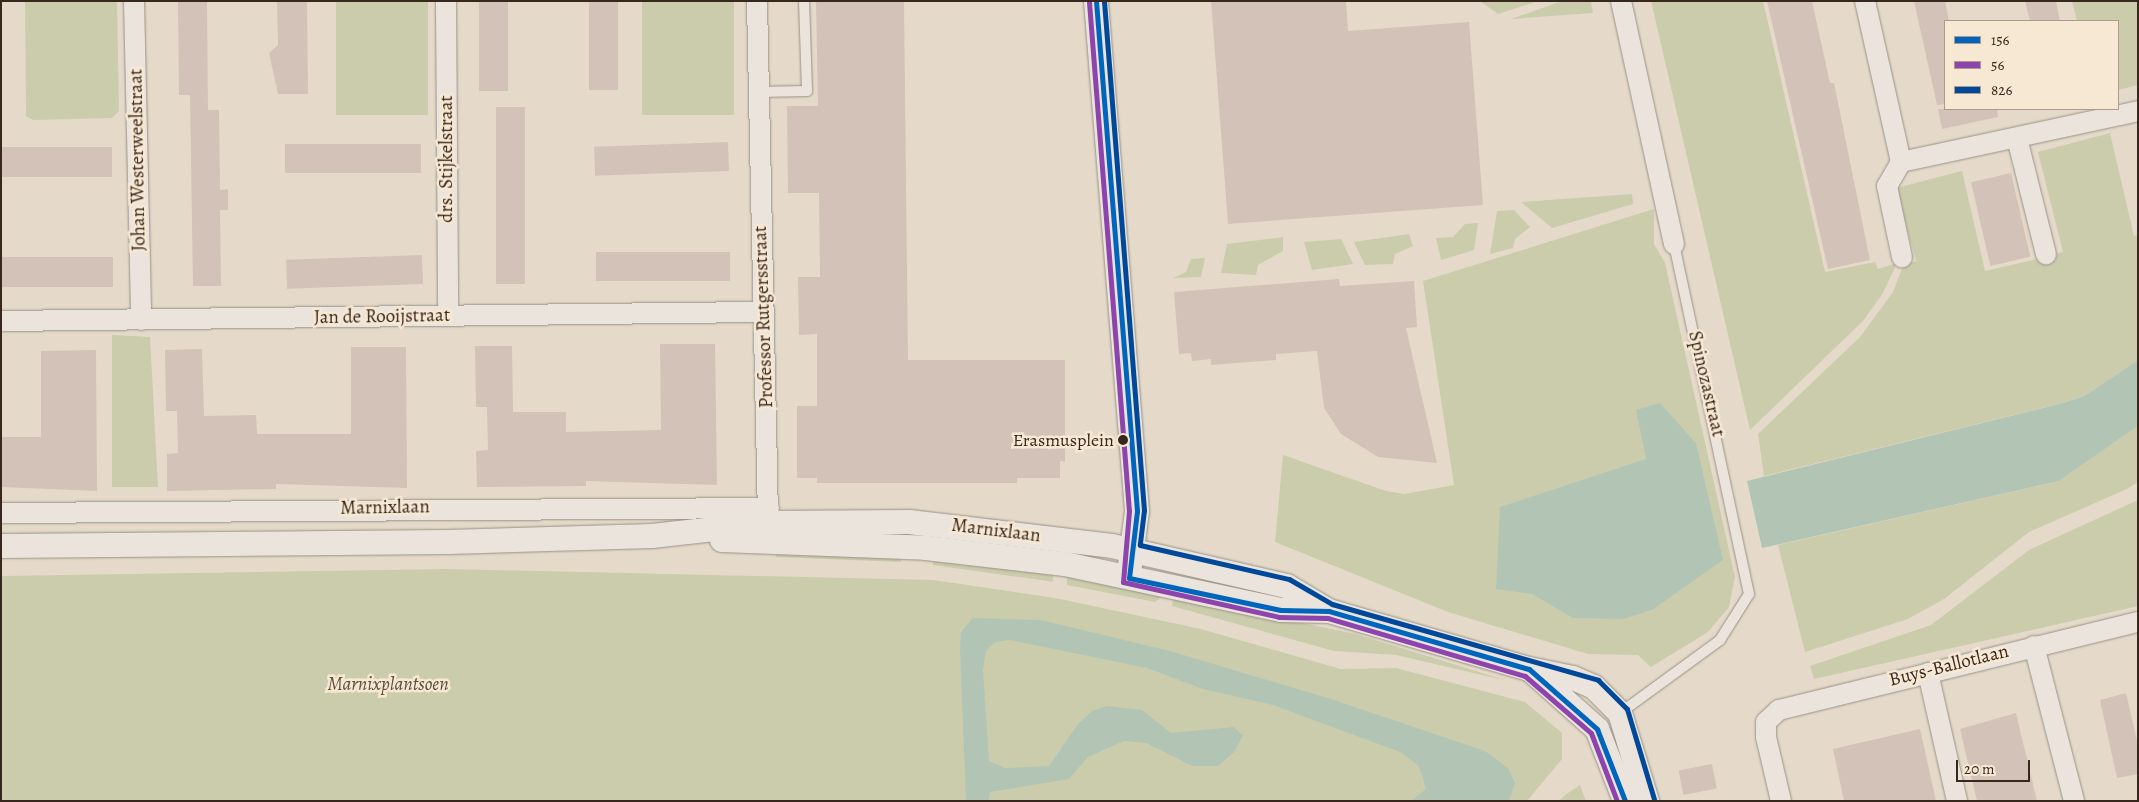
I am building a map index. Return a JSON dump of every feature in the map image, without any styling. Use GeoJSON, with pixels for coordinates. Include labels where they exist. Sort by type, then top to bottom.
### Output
{"type":"FeatureCollection","features":[{"type":"Feature","properties":{"kind":"street","name":"Johan Westerweelstraat"},"geometry":{"type":"LineString","coordinates":[[134,1],[141,320]]}},
{"type":"Feature","properties":{"kind":"street","name":"drs. Stijkelstraat"},"geometry":{"type":"LineString","coordinates":[[446,1],[448,316]]}},
{"type":"Feature","properties":{"kind":"street","name":"Professor Rutgersstraat"},"geometry":{"type":"LineString","coordinates":[[757,1],[768,524]]}},
{"type":"Feature","properties":{"kind":"street"},"geometry":{"type":"LineString","coordinates":[[1096,1],[1137,511],[1128,578]]}},
{"type":"Feature","properties":{"kind":"street","name":"Spinozastraat"},"geometry":{"type":"LineString","coordinates":[[1621,1],[1674,244]]}},
{"type":"Feature","properties":{"kind":"street"},"geometry":{"type":"LineString","coordinates":[[1865,1],[1900,162],[1887,186],[1902,257]]}},
{"type":"Feature","properties":{"kind":"street"},"geometry":{"type":"LineString","coordinates":[[1900,162],[2138,111]]}},
{"type":"Feature","properties":{"kind":"street"},"geometry":{"type":"LineString","coordinates":[[2016,138],[2046,254]]}},
{"type":"Feature","properties":{"kind":"street","name":"Jan de Rooijstraat"},"geometry":{"type":"LineString","coordinates":[[1,321],[763,312]]}},
{"type":"Feature","properties":{"kind":"street","name":"Marnixlaan"},"geometry":{"type":"LineString","coordinates":[[1,513],[768,524],[925,522],[1132,551],[1287,586],[1329,611],[1529,669],[1573,678],[1594,687],[1620,713]]}},
{"type":"Feature","properties":{"kind":"street","name":"Marnixlaan"},"geometry":{"type":"LineString","coordinates":[[1,546],[652,536],[768,524],[926,548],[1064,564],[1281,610],[1329,611]]}},
{"type":"Feature","properties":{"kind":"street","name":"Buys-Ballotlaan"},"geometry":{"type":"LineString","coordinates":[[1781,801],[1766,737],[1766,722],[1779,710],[1797,702],[1928,673],[2138,622]]}},
{"type":"Feature","properties":{"kind":"street"},"geometry":{"type":"LineString","coordinates":[[2034,646],[2074,801]]}},
{"type":"Feature","properties":{"kind":"street","name":"Marnixlaan"},"geometry":{"type":"LineString","coordinates":[[1529,669],[1578,708],[1597,729]]}},
{"type":"Feature","properties":{"kind":"street"},"geometry":{"type":"LineString","coordinates":[[1928,673],[1958,801]]}},
{"type":"Feature","properties":{"kind":"street"},"geometry":{"type":"LineString","coordinates":[[1625,801],[1597,729],[1620,713],[1647,801]]}},
{"type":"Feature","properties":{"kind":"lane"},"geometry":{"type":"LineString","coordinates":[[759,92],[807,91],[804,1]]}},
{"type":"Feature","properties":{"kind":"lane","name":"Spinozastraat"},"geometry":{"type":"LineString","coordinates":[[1620,713],[1720,640],[1749,594],[1674,244]]}},
{"type":"Feature","properties":{"kind":"green space"},"geometry":{"type":"Polygon","coordinates":[[[25,1],[117,1],[119,111],[112,118],[33,120],[26,116],[25,1]]]}},
{"type":"Feature","properties":{"kind":"green space"},"geometry":{"type":"Polygon","coordinates":[[[336,1],[428,1],[428,115],[336,115],[336,1]]]}},
{"type":"Feature","properties":{"kind":"green space"},"geometry":{"type":"Polygon","coordinates":[[[642,1],[734,1],[734,115],[642,115],[642,1]]]}},
{"type":"Feature","properties":{"kind":"green space"},"geometry":{"type":"Polygon","coordinates":[[[1480,1],[1539,1],[1498,14],[1480,1]]]}},
{"type":"Feature","properties":{"kind":"green space"},"geometry":{"type":"Polygon","coordinates":[[[1562,1],[1591,1],[1593,13],[1511,19],[1562,1]]]}},
{"type":"Feature","properties":{"kind":"green space"},"geometry":{"type":"Polygon","coordinates":[[[1651,1],[1763,1],[1825,272],[1875,262],[1878,269],[1897,263],[1883,293],[1863,321],[1750,430],[1651,1]]]}},
{"type":"Feature","properties":{"kind":"green space"},"geometry":{"type":"Polygon","coordinates":[[[2072,1],[2138,1],[2138,85],[2119,90],[2119,20],[2077,20],[2072,1]]]}},
{"type":"Feature","properties":{"kind":"green space"},"geometry":{"type":"Polygon","coordinates":[[[2110,133],[2134,236],[2138,235],[2138,360],[2084,396],[2063,403],[1764,476],[1758,434],[1860,337],[1893,292],[1903,266],[1916,261],[1896,188],[1962,171],[1985,271],[2033,260],[2063,252],[2038,152],[2110,133]]]}},
{"type":"Feature","properties":{"kind":"green space"},"geometry":{"type":"Polygon","coordinates":[[[1632,194],[1633,204],[1552,228],[1521,202],[1632,194]]]}},
{"type":"Feature","properties":{"kind":"green space"},"geometry":{"type":"Polygon","coordinates":[[[1654,209],[1654,244],[1665,263],[1735,577],[1729,607],[1708,632],[1651,667],[1638,655],[1588,654],[1448,612],[1275,542],[1283,455],[1386,491],[1404,494],[1454,485],[1423,281],[1654,209]]]}},
{"type":"Feature","properties":{"kind":"green space"},"geometry":{"type":"Polygon","coordinates":[[[1514,210],[1530,227],[1515,239],[1513,248],[1490,254],[1497,211],[1514,210]]]}},
{"type":"Feature","properties":{"kind":"green space"},"geometry":{"type":"Polygon","coordinates":[[[1478,223],[1474,250],[1441,260],[1436,238],[1453,237],[1465,224],[1478,223]]]}},
{"type":"Feature","properties":{"kind":"green space"},"geometry":{"type":"Polygon","coordinates":[[[1409,234],[1413,246],[1395,254],[1393,264],[1365,265],[1354,242],[1409,234]]]}},
{"type":"Feature","properties":{"kind":"green space"},"geometry":{"type":"Polygon","coordinates":[[[1283,237],[1283,251],[1258,265],[1256,275],[1221,273],[1227,244],[1283,237]]]}},
{"type":"Feature","properties":{"kind":"green space"},"geometry":{"type":"Polygon","coordinates":[[[1341,239],[1353,264],[1312,270],[1304,242],[1341,239]]]}},
{"type":"Feature","properties":{"kind":"green space"},"geometry":{"type":"Polygon","coordinates":[[[1205,258],[1201,277],[1173,278],[1186,272],[1191,259],[1205,258]]]}},
{"type":"Feature","properties":{"kind":"green space"},"geometry":{"type":"Polygon","coordinates":[[[112,335],[150,337],[158,487],[112,487],[112,335]]]}},
{"type":"Feature","properties":{"kind":"green space"},"geometry":{"type":"Polygon","coordinates":[[[2138,426],[2138,482],[2127,489],[2029,532],[1944,599],[1908,619],[1805,652],[1778,545],[2059,481],[2138,426]]]}},
{"type":"Feature","properties":{"kind":"green space"},"geometry":{"type":"Polygon","coordinates":[[[2138,500],[2138,606],[1814,679],[1810,666],[1931,625],[2029,550],[2138,500]]]}},
{"type":"Feature","properties":{"kind":"green space"},"geometry":{"type":"Polygon","coordinates":[[[775,552],[902,555],[901,562],[776,557],[775,552]]]}},
{"type":"Feature","properties":{"kind":"green space"},"geometry":{"type":"Polygon","coordinates":[[[934,556],[1054,573],[1053,582],[933,565],[934,556]]]}},
{"type":"Feature","properties":{"kind":"green space","name":"Marnixplantsoen"},"geometry":{"type":"Polygon","coordinates":[[[448,569],[933,580],[1055,598],[1201,629],[1341,669],[1396,668],[1525,702],[1562,733],[1562,759],[1527,801],[1,801],[1,576],[448,569]]]}},
{"type":"Feature","properties":{"kind":"green space"},"geometry":{"type":"Polygon","coordinates":[[[1067,576],[1163,596],[1155,602],[1067,585],[1067,576]]]}},
{"type":"Feature","properties":{"kind":"green space"},"geometry":{"type":"Polygon","coordinates":[[[1173,597],[1356,634],[1508,681],[1396,655],[1334,651],[1172,606],[1173,597]]]}},
{"type":"Feature","properties":{"kind":"green space"},"geometry":{"type":"Polygon","coordinates":[[[1580,785],[1586,801],[1559,801],[1565,795],[1580,785]]]}},
{"type":"Feature","properties":{"kind":"shaded area"},"geometry":{"type":"Polygon","coordinates":[[[2138,360],[2138,426],[2059,481],[1762,548],[1747,481],[2063,403],[2084,396],[2138,360]]]}},
{"type":"Feature","properties":{"kind":"shaded area"},"geometry":{"type":"Polygon","coordinates":[[[1660,403],[1696,443],[1723,560],[1652,610],[1623,619],[1573,618],[1532,594],[1496,589],[1500,507],[1646,459],[1636,410],[1660,403]]]}},
{"type":"Feature","properties":{"kind":"shaded area"},"geometry":{"type":"Polygon","coordinates":[[[973,618],[1041,620],[1170,651],[1331,699],[1485,751],[1508,768],[1515,783],[1509,801],[1411,801],[1426,789],[1419,766],[1400,752],[1273,705],[1203,689],[1147,668],[1010,640],[995,642],[986,651],[983,670],[989,761],[1005,768],[1049,766],[1078,724],[1092,711],[1107,706],[1142,710],[1171,733],[1234,727],[1243,736],[1234,752],[1218,766],[1192,766],[1146,743],[1124,741],[1088,757],[1069,779],[990,792],[989,801],[966,801],[960,650],[961,632],[973,618]]]}},
{"type":"Feature","properties":{"kind":"building"},"geometry":{"type":"Polygon","coordinates":[[[178,1],[207,1],[208,110],[219,110],[220,190],[228,189],[228,210],[220,210],[221,286],[193,286],[190,95],[179,95],[178,1]]]}},
{"type":"Feature","properties":{"kind":"building"},"geometry":{"type":"Polygon","coordinates":[[[277,1],[307,1],[308,94],[278,94],[269,53],[278,45],[277,1]]]}},
{"type":"Feature","properties":{"kind":"building"},"geometry":{"type":"Polygon","coordinates":[[[479,1],[508,1],[508,91],[479,91],[479,1]]]}},
{"type":"Feature","properties":{"kind":"building"},"geometry":{"type":"Polygon","coordinates":[[[589,1],[618,1],[618,90],[589,90],[589,1]]]}},
{"type":"Feature","properties":{"kind":"building"},"geometry":{"type":"Polygon","coordinates":[[[816,1],[904,1],[908,360],[1065,360],[1065,462],[1060,461],[1060,478],[1017,478],[1017,483],[817,483],[817,478],[797,478],[797,406],[817,406],[817,334],[799,335],[798,277],[820,277],[819,193],[788,193],[787,106],[818,106],[816,1]]]}},
{"type":"Feature","properties":{"kind":"building"},"geometry":{"type":"Polygon","coordinates":[[[1211,1],[1346,1],[1348,31],[1469,22],[1483,205],[1228,224],[1211,1]]]}},
{"type":"Feature","properties":{"kind":"building"},"geometry":{"type":"Polygon","coordinates":[[[1767,1],[1812,1],[1830,83],[1834,83],[1870,260],[1828,269],[1767,1]]]}},
{"type":"Feature","properties":{"kind":"building"},"geometry":{"type":"Polygon","coordinates":[[[1914,1],[1945,1],[1949,20],[1944,20],[1944,104],[1937,105],[1914,1]]]}},
{"type":"Feature","properties":{"kind":"building"},"geometry":{"type":"Polygon","coordinates":[[[2025,1],[2056,1],[2060,20],[2030,20],[2025,1]]]}},
{"type":"Feature","properties":{"kind":"building"},"geometry":{"type":"Polygon","coordinates":[[[496,107],[525,107],[525,284],[496,284],[496,107]]]}},
{"type":"Feature","properties":{"kind":"building"},"geometry":{"type":"Polygon","coordinates":[[[1938,109],[1997,110],[1998,117],[1942,129],[1938,109]]]}},
{"type":"Feature","properties":{"kind":"building"},"geometry":{"type":"Polygon","coordinates":[[[728,142],[729,171],[595,176],[594,147],[728,142]]]}},
{"type":"Feature","properties":{"kind":"building"},"geometry":{"type":"Polygon","coordinates":[[[285,144],[421,144],[421,173],[285,173],[285,144]]]}},
{"type":"Feature","properties":{"kind":"building"},"geometry":{"type":"Polygon","coordinates":[[[1,147],[112,147],[112,177],[1,177],[1,147]]]}},
{"type":"Feature","properties":{"kind":"building"},"geometry":{"type":"Polygon","coordinates":[[[2011,173],[2030,257],[1990,266],[1971,182],[2011,173]]]}},
{"type":"Feature","properties":{"kind":"building"},"geometry":{"type":"Polygon","coordinates":[[[596,252],[730,252],[730,281],[596,281],[596,252]]]}},
{"type":"Feature","properties":{"kind":"building"},"geometry":{"type":"Polygon","coordinates":[[[422,255],[423,284],[287,289],[286,260],[422,255]]]}},
{"type":"Feature","properties":{"kind":"building"},"geometry":{"type":"Polygon","coordinates":[[[1,257],[113,257],[113,287],[1,287],[1,257]]]}},
{"type":"Feature","properties":{"kind":"building"},"geometry":{"type":"Polygon","coordinates":[[[1339,279],[1340,286],[1414,281],[1417,327],[1406,328],[1437,463],[1378,457],[1341,434],[1324,408],[1317,351],[1276,354],[1276,360],[1211,365],[1211,359],[1192,361],[1191,353],[1179,354],[1174,292],[1339,279]]]}},
{"type":"Feature","properties":{"kind":"building"},"geometry":{"type":"Polygon","coordinates":[[[660,344],[715,344],[717,485],[586,481],[586,486],[477,487],[476,451],[488,450],[487,407],[476,407],[475,346],[512,346],[513,412],[566,412],[566,432],[661,430],[660,344]]]}},
{"type":"Feature","properties":{"kind":"building"},"geometry":{"type":"Polygon","coordinates":[[[351,347],[406,347],[407,488],[276,484],[276,489],[167,491],[167,454],[178,453],[177,411],[166,411],[165,350],[202,349],[204,416],[256,415],[257,434],[351,434],[351,347]]]}},
{"type":"Feature","properties":{"kind":"building"},"geometry":{"type":"Polygon","coordinates":[[[96,350],[97,491],[1,487],[1,437],[41,437],[41,351],[96,350]]]}},
{"type":"Feature","properties":{"kind":"building"},"geometry":{"type":"Polygon","coordinates":[[[2126,693],[2138,745],[2138,774],[2117,778],[2100,700],[2126,693]]]}},
{"type":"Feature","properties":{"kind":"building"},"geometry":{"type":"Polygon","coordinates":[[[2016,713],[2037,801],[1977,801],[1960,729],[2016,713]]]}},
{"type":"Feature","properties":{"kind":"building"},"geometry":{"type":"Polygon","coordinates":[[[1920,729],[1936,801],[1844,801],[1833,749],[1920,729]]]}},
{"type":"Feature","properties":{"kind":"building"},"geometry":{"type":"Polygon","coordinates":[[[1712,764],[1717,789],[1683,795],[1679,770],[1712,764]]]}},
{"type":"Feature","properties":{"kind":"transit line","name":"156"},"geometry":{"type":"LineString","coordinates":[[1096,1],[1137,511],[1129,578],[1281,610],[1329,611],[1529,669],[1597,729],[1625,801]]}},
{"type":"Feature","properties":{"kind":"transit line","name":"826"},"geometry":{"type":"LineString","coordinates":[[1104,1],[1144,510],[1140,545],[1289,579],[1332,604],[1598,680],[1627,709],[1654,799]]}},
{"type":"Feature","properties":{"kind":"transit line","name":"56"},"geometry":{"type":"LineString","coordinates":[[1089,2],[1129,511],[1123,582],[1279,617],[1328,618],[1525,676],[1591,733],[1617,801]]}},
{"type":"Feature","properties":{"kind":"place","name":"Erasmusplein"},"geometry":{"type":"Point","coordinates":[1123,440]}}]}
